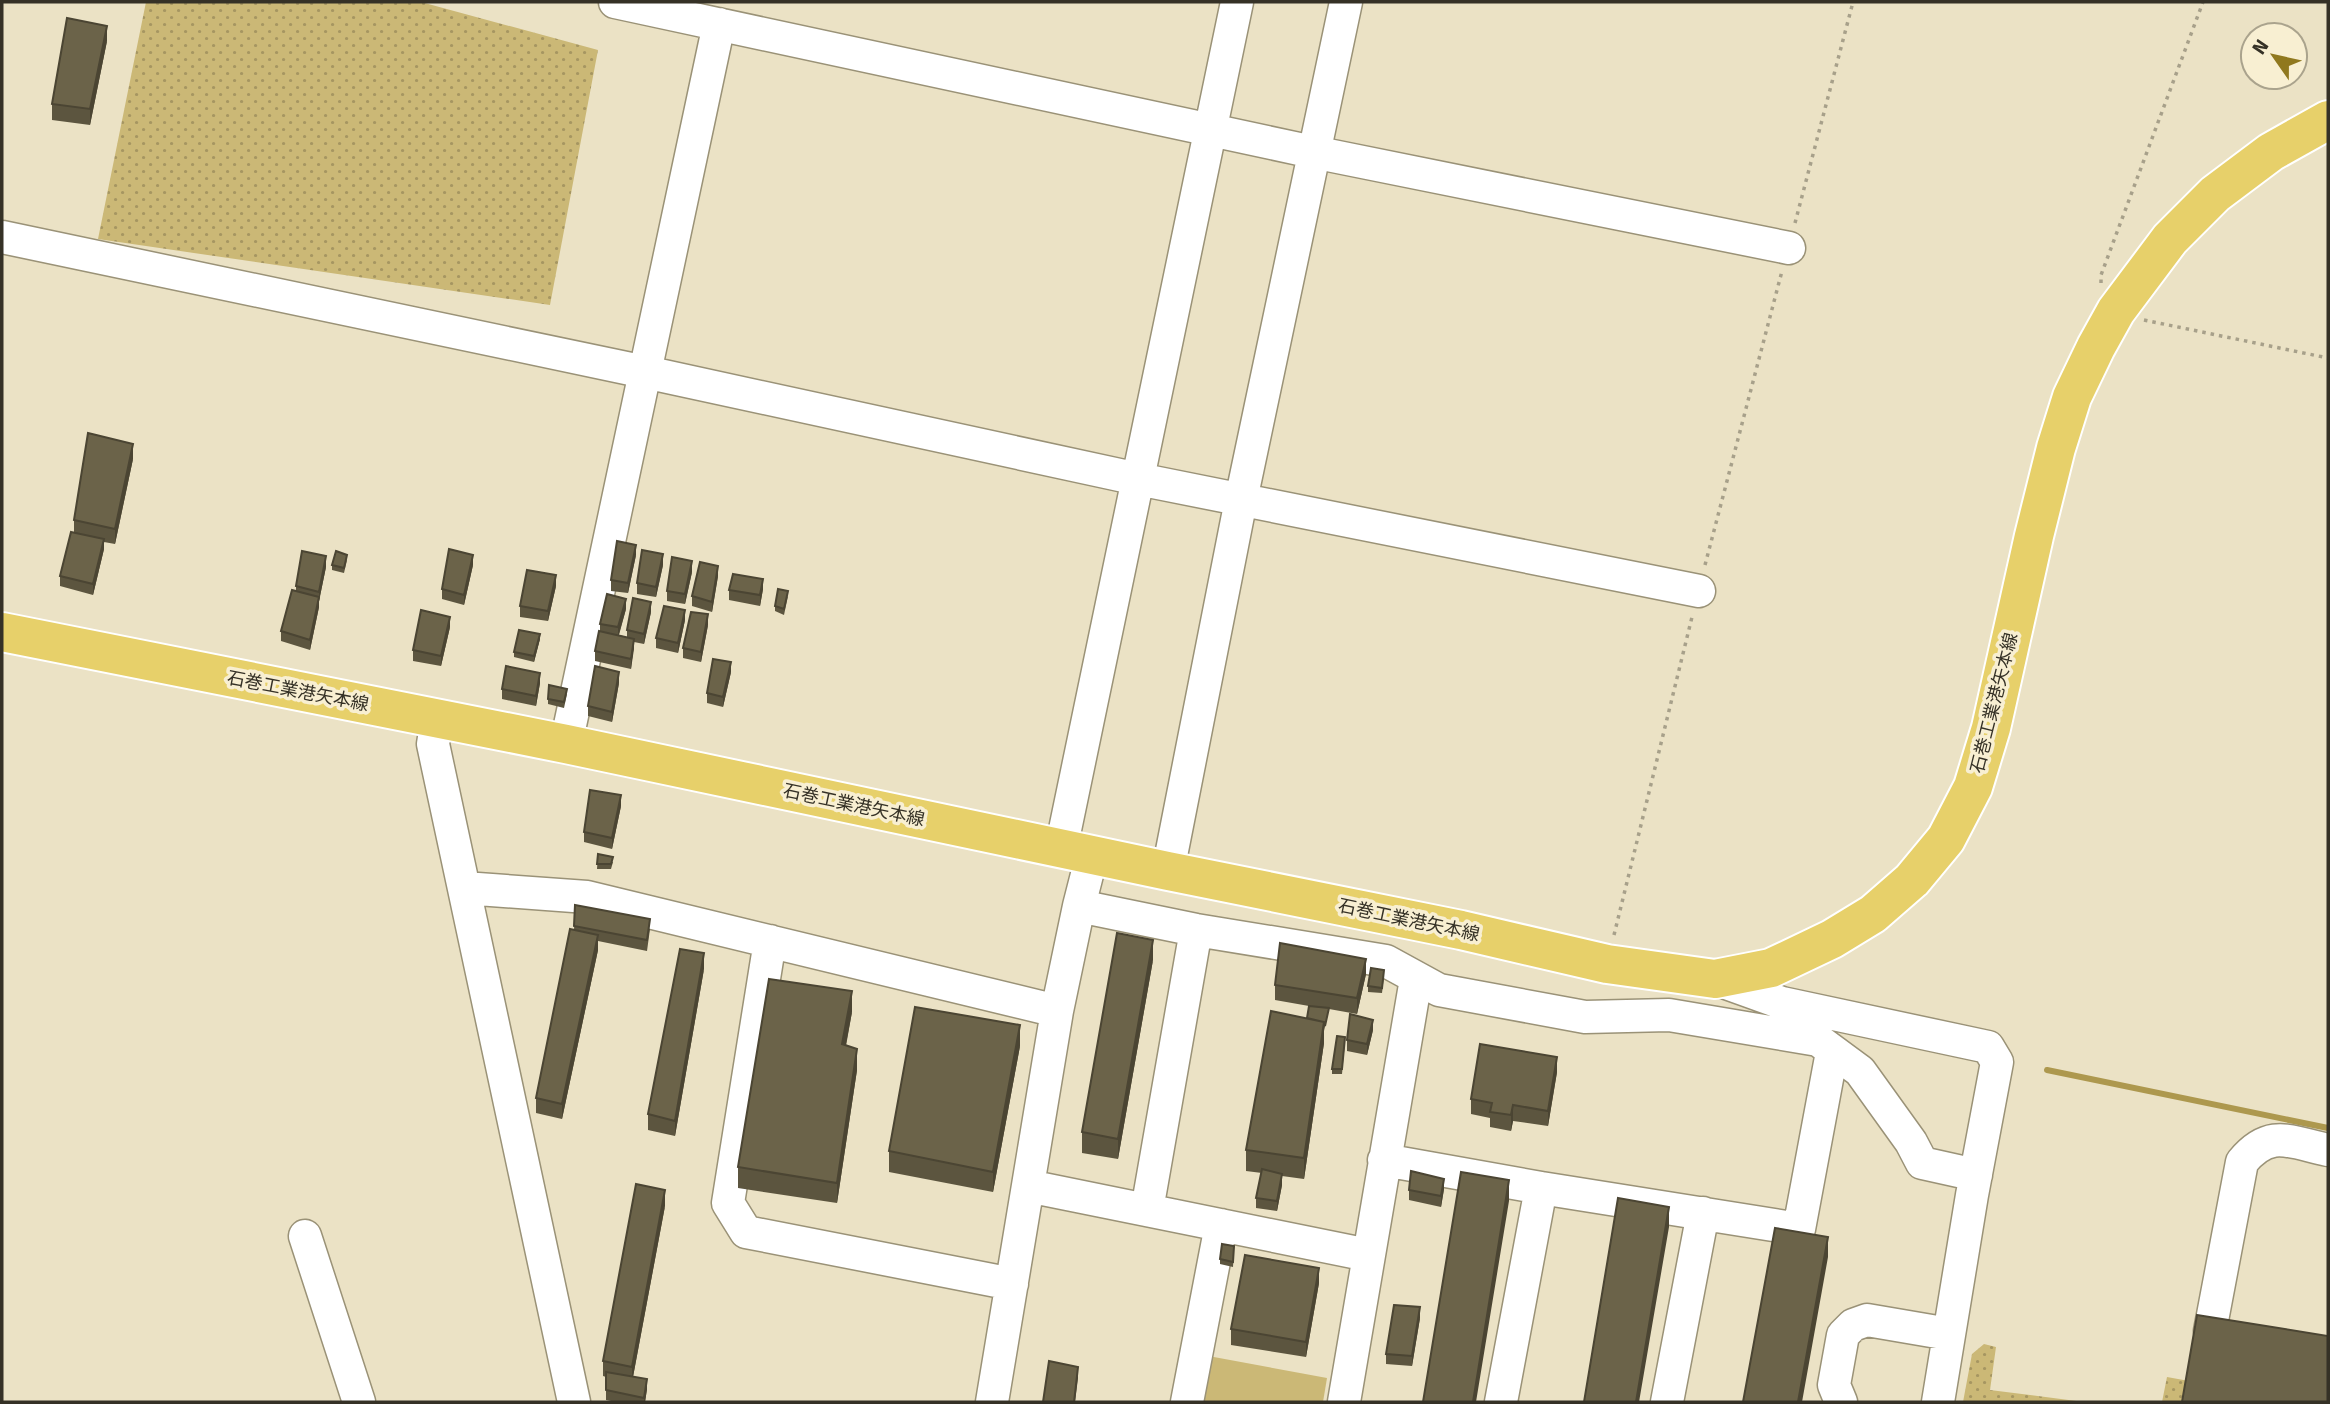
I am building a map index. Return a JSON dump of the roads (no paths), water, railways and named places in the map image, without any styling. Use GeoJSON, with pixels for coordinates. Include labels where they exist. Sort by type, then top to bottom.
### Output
{"type":"FeatureCollection","features":[{"type":"Feature","properties":{"kind":"main road","name":"石巻工業港矢本線"},"geometry":{"type":"LineString","coordinates":[[2,632],[566,744],[1168,872],[1461,930],[1607,964],[1716,979],[1771,968],[1832,939],[1873,914],[1912,880],[1946,839],[1973,787],[1991,728],[2034,536],[2072,397],[2116,311],[2170,239],[2215,194],[2271,152],[2328,120]]}},
{"type":"Feature","properties":{"kind":"street"},"geometry":{"type":"LineString","coordinates":[[615,2],[1313,152],[1788,248]]}},
{"type":"Feature","properties":{"kind":"street"},"geometry":{"type":"LineString","coordinates":[[992,1402],[1057,1011],[1079,906],[1076,852],[1138,479],[1237,2]]}},
{"type":"Feature","properties":{"kind":"street"},"geometry":{"type":"LineString","coordinates":[[1168,872],[1241,500],[1346,2]]}},
{"type":"Feature","properties":{"kind":"street"},"geometry":{"type":"LineString","coordinates":[[566,744],[719,24]]}},
{"type":"Feature","properties":{"kind":"street"},"geometry":{"type":"LineString","coordinates":[[2,237],[1138,479],[1699,591]]}},
{"type":"Feature","properties":{"kind":"street"},"geometry":{"type":"LineString","coordinates":[[437,719],[433,744],[574,1402]]}},
{"type":"Feature","properties":{"kind":"street"},"geometry":{"type":"LineString","coordinates":[[464,888],[587,897],[1057,1011]]}},
{"type":"Feature","properties":{"kind":"street"},"geometry":{"type":"LineString","coordinates":[[1079,906],[1196,930],[1386,961],[1438,990],[1585,1017],[1669,1015],[1818,1040],[1860,1071],[1911,1142],[1922,1163],[1976,1175]]}},
{"type":"Feature","properties":{"kind":"street"},"geometry":{"type":"LineString","coordinates":[[1147,1210],[1196,930]]}},
{"type":"Feature","properties":{"kind":"street"},"geometry":{"type":"LineString","coordinates":[[770,941],[728,1203],[746,1232],[1012,1284]]}},
{"type":"Feature","properties":{"kind":"street"},"geometry":{"type":"LineString","coordinates":[[1343,1402],[1416,979]]}},
{"type":"Feature","properties":{"kind":"street"},"geometry":{"type":"LineString","coordinates":[[1716,979],[1782,1003],[1988,1047],[1997,1062],[1938,1402]]}},
{"type":"Feature","properties":{"kind":"street"},"geometry":{"type":"LineString","coordinates":[[1384,1160],[1798,1229],[1832,1052]]}},
{"type":"Feature","properties":{"kind":"street"},"geometry":{"type":"LineString","coordinates":[[2210,1331],[2242,1162],[2255,1146],[2274,1139],[2328,1150]]}},
{"type":"Feature","properties":{"kind":"street"},"geometry":{"type":"LineString","coordinates":[[1028,1186],[1368,1255]]}},
{"type":"Feature","properties":{"kind":"street"},"geometry":{"type":"LineString","coordinates":[[1501,1402],[1541,1188]]}},
{"type":"Feature","properties":{"kind":"street"},"geometry":{"type":"LineString","coordinates":[[1667,1402],[1703,1213]]}},
{"type":"Feature","properties":{"kind":"street"},"geometry":{"type":"LineString","coordinates":[[1187,1402],[1221,1225]]}},
{"type":"Feature","properties":{"kind":"street"},"geometry":{"type":"LineString","coordinates":[[305,1236],[359,1402]]}},
{"type":"Feature","properties":{"kind":"street"},"geometry":{"type":"LineString","coordinates":[[1841,1402],[1834,1385],[1843,1335],[1853,1325],[1867,1320],[1949,1334]]}},
{"type":"Feature","properties":{"kind":"waterway"},"geometry":{"type":"LineString","coordinates":[[2047,1070],[2328,1128]]}}]}
